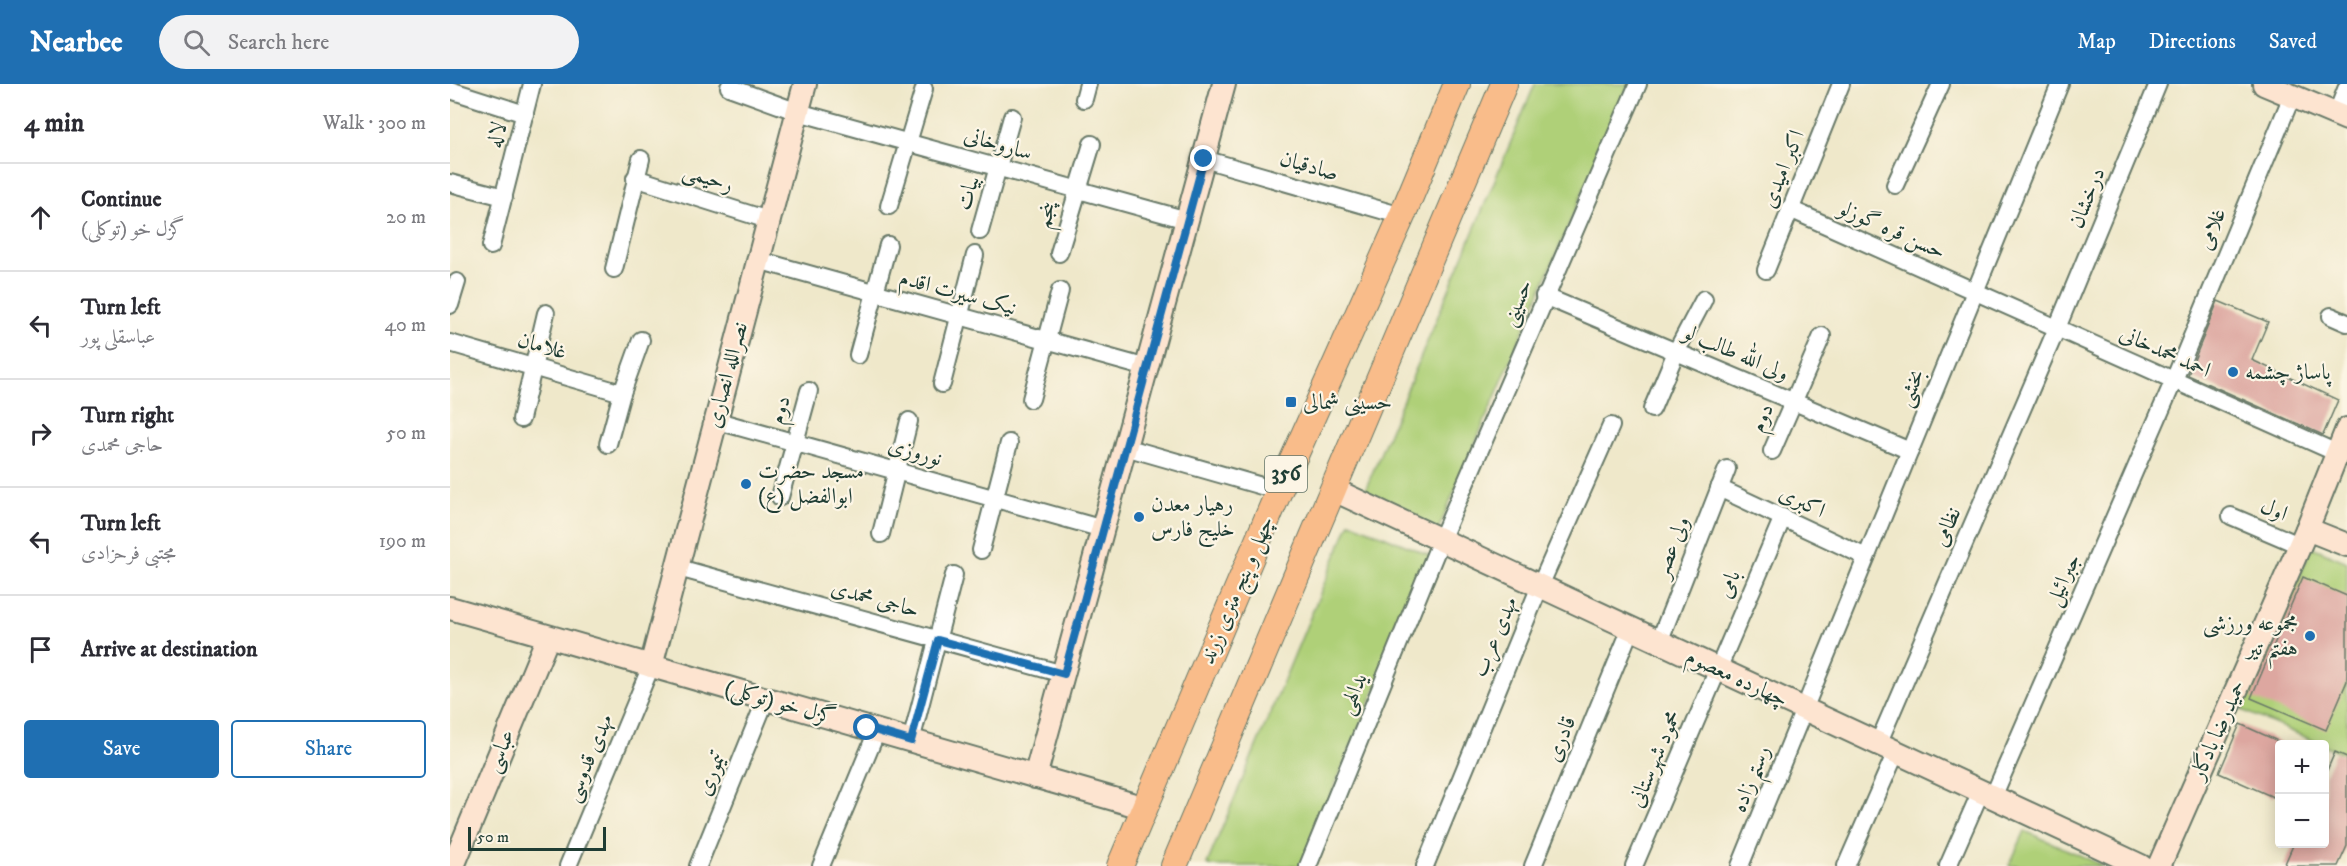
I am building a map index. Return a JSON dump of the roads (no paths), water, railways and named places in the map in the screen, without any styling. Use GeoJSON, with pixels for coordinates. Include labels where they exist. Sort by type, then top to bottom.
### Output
{"type":"FeatureCollection","features":[{"type":"Feature","properties":{"kind":"main road","name":"چهل و پنج متری زرند"},"geometry":{"type":"LineString","coordinates":[[1120,866],[1279,491],[1402,216],[1457,84]]}},
{"type":"Feature","properties":{"kind":"main road","name":"356"},"geometry":{"type":"LineString","coordinates":[[1175,865],[1504,84]]}},
{"type":"Feature","properties":{"kind":"street","name":"لاله"},"geometry":{"type":"LineString","coordinates":[[491,246],[531,84]]}},
{"type":"Feature","properties":{"kind":"street","name":"نصرالله انصاری"},"geometry":{"type":"LineString","coordinates":[[651,666],[675,567],[805,84]]}},
{"type":"Feature","properties":{"kind":"street"},"geometry":{"type":"LineString","coordinates":[[1035,777],[1224,84]]}},
{"type":"Feature","properties":{"kind":"street","name":"حسینی"},"geometry":{"type":"LineString","coordinates":[[1441,540],[1544,296],[1638,84]]}},
{"type":"Feature","properties":{"kind":"street","name":"اکبر امیدی"},"geometry":{"type":"LineString","coordinates":[[1766,270],[1841,84]]}},
{"type":"Feature","properties":{"kind":"street"},"geometry":{"type":"LineString","coordinates":[[1895,185],[1941,84]]}},
{"type":"Feature","properties":{"kind":"street","name":"بخشی"},"geometry":{"type":"LineString","coordinates":[[1804,709],[2060,84]]}},
{"type":"Feature","properties":{"kind":"street","name":"درخشان"},"geometry":{"type":"LineString","coordinates":[[2057,328],[2158,84]]}},
{"type":"Feature","properties":{"kind":"street"},"geometry":{"type":"LineString","coordinates":[[2264,84],[2342,117],[2347,87]]}},
{"type":"Feature","properties":{"kind":"street","name":"ساروخانی"},"geometry":{"type":"LineString","coordinates":[[729,87],[798,112],[1187,220]]}},
{"type":"Feature","properties":{"kind":"street"},"geometry":{"type":"LineString","coordinates":[[889,206],[910,143],[924,89]]}},
{"type":"Feature","properties":{"kind":"street"},"geometry":{"type":"LineString","coordinates":[[450,90],[525,114]]}},
{"type":"Feature","properties":{"kind":"street","name":"غلامی"},"geometry":{"type":"LineString","coordinates":[[2175,380],[2292,96]]}},
{"type":"Feature","properties":{"kind":"street","name":"بیات"},"geometry":{"type":"LineString","coordinates":[[980,231],[1012,117]]}},
{"type":"Feature","properties":{"kind":"street","name":"پنجم"},"geometry":{"type":"LineString","coordinates":[[1059,253],[1092,144]]}},
{"type":"Feature","properties":{"kind":"street"},"geometry":{"type":"LineString","coordinates":[[614,270],[640,159]]}},
{"type":"Feature","properties":{"kind":"street","name":"صادقیان"},"geometry":{"type":"LineString","coordinates":[[1204,159],[1402,216]]}},
{"type":"Feature","properties":{"kind":"street","name":"رحیمی"},"geometry":{"type":"LineString","coordinates":[[635,178],[768,220]]}},
{"type":"Feature","properties":{"kind":"street"},"geometry":{"type":"LineString","coordinates":[[450,183],[504,197]]}},
{"type":"Feature","properties":{"kind":"street","name":"حسن قره گوزلو"},"geometry":{"type":"LineString","coordinates":[[1790,209],[1975,291]]}},
{"type":"Feature","properties":{"kind":"street"},"geometry":{"type":"LineString","coordinates":[[858,355],[888,245]]}},
{"type":"Feature","properties":{"kind":"street"},"geometry":{"type":"LineString","coordinates":[[942,384],[975,255]]}},
{"type":"Feature","properties":{"kind":"street","name":"نیک سیرت اقدم"},"geometry":{"type":"LineString","coordinates":[[758,260],[1147,368]]}},
{"type":"Feature","properties":{"kind":"street"},"geometry":{"type":"LineString","coordinates":[[450,305],[457,282]]}},
{"type":"Feature","properties":{"kind":"street"},"geometry":{"type":"LineString","coordinates":[[1031,399],[1060,291]]}},
{"type":"Feature","properties":{"kind":"street","name":"احمد محمدخانی"},"geometry":{"type":"LineString","coordinates":[[1975,291],[2337,453]]}},
{"type":"Feature","properties":{"kind":"street","name":"ولی الله طالب لو"},"geometry":{"type":"LineString","coordinates":[[1544,296],[1910,451]]}},
{"type":"Feature","properties":{"kind":"street"},"geometry":{"type":"LineString","coordinates":[[1652,409],[1676,352],[1704,299]]}},
{"type":"Feature","properties":{"kind":"street"},"geometry":{"type":"LineString","coordinates":[[521,419],[546,313]]}},
{"type":"Feature","properties":{"kind":"street"},"geometry":{"type":"LineString","coordinates":[[2331,316],[2347,323]]}},
{"type":"Feature","properties":{"kind":"street","name":"نظامی"},"geometry":{"type":"LineString","coordinates":[[1846,866],[1887,748],[2057,328]]}},
{"type":"Feature","properties":{"kind":"street"},"geometry":{"type":"LineString","coordinates":[[1793,402],[1822,336]]}},
{"type":"Feature","properties":{"kind":"street"},"geometry":{"type":"LineString","coordinates":[[608,444],[622,393],[641,340]]}},
{"type":"Feature","properties":{"kind":"street","name":"غلامان"},"geometry":{"type":"LineString","coordinates":[[450,343],[622,393]]}},
{"type":"Feature","properties":{"kind":"street","name":"جبرائیل"},"geometry":{"type":"LineString","coordinates":[[1948,866],[1987,794],[2175,380]]}},
{"type":"Feature","properties":{"kind":"street","name":"دوم"},"geometry":{"type":"LineString","coordinates":[[795,442],[809,391]]}},
{"type":"Feature","properties":{"kind":"street","name":"دوم"},"geometry":{"type":"LineString","coordinates":[[1772,451],[1793,402]]}},
{"type":"Feature","properties":{"kind":"street","name":"نوروزی"},"geometry":{"type":"LineString","coordinates":[[714,420],[1103,529]]}},
{"type":"Feature","properties":{"kind":"street"},"geometry":{"type":"LineString","coordinates":[[881,534],[909,421]]}},
{"type":"Feature","properties":{"kind":"street","name":"مهدی عرب"},"geometry":{"type":"LineString","coordinates":[[1425,866],[1540,586],[1611,426]]}},
{"type":"Feature","properties":{"kind":"street","name":"حمیدرضا یادگار"},"geometry":{"type":"LineString","coordinates":[[2159,866],[2303,537],[2347,429]]}},
{"type":"Feature","properties":{"kind":"street"},"geometry":{"type":"LineString","coordinates":[[780,497],[795,442]]}},
{"type":"Feature","properties":{"kind":"street"},"geometry":{"type":"LineString","coordinates":[[981,550],[1009,444]]}},
{"type":"Feature","properties":{"kind":"street"},"geometry":{"type":"LineString","coordinates":[[1125,447],[1279,491]]}},
{"type":"Feature","properties":{"kind":"street","name":"ولی عصر"},"geometry":{"type":"LineString","coordinates":[[1659,642],[1727,469]]}},
{"type":"Feature","properties":{"kind":"street","name":"اکبری"},"geometry":{"type":"LineString","coordinates":[[1719,488],[1866,556]]}},
{"type":"Feature","properties":{"kind":"street","name":"چهارده معصوم"},"geometry":{"type":"LineString","coordinates":[[1334,490],[2141,866]]}},
{"type":"Feature","properties":{"kind":"street","name":"اول"},"geometry":{"type":"LineString","coordinates":[[2231,516],[2303,537]]}},
{"type":"Feature","properties":{"kind":"street","name":"بامی"},"geometry":{"type":"LineString","coordinates":[[1717,669],[1783,517]]}},
{"type":"Feature","properties":{"kind":"street"},"geometry":{"type":"LineString","coordinates":[[2303,537],[2347,545]]}},
{"type":"Feature","properties":{"kind":"street","name":"یدالهی"},"geometry":{"type":"LineString","coordinates":[[1308,866],[1441,540]]}},
{"type":"Feature","properties":{"kind":"street","name":"حاجی محمدی"},"geometry":{"type":"LineString","coordinates":[[675,567],[1064,674]]}},
{"type":"Feature","properties":{"kind":"street"},"geometry":{"type":"LineString","coordinates":[[911,741],[954,575]]}},
{"type":"Feature","properties":{"kind":"street","name":"گزل خو (توکلی)"},"geometry":{"type":"LineString","coordinates":[[450,608],[1144,808]]}},
{"type":"Feature","properties":{"kind":"street","name":"قادری"},"geometry":{"type":"LineString","coordinates":[[1533,866],[1631,628]]}},
{"type":"Feature","properties":{"kind":"street","name":"عباسی"},"geometry":{"type":"LineString","coordinates":[[453,866],[548,637]]}},
{"type":"Feature","properties":{"kind":"street","name":"مهدی قدوسی"},"geometry":{"type":"LineString","coordinates":[[568,866],[651,666]]}},
{"type":"Feature","properties":{"kind":"street","name":"محمود شهرستانی"},"geometry":{"type":"LineString","coordinates":[[1635,866],[1717,669]]}},
{"type":"Feature","properties":{"kind":"street","name":"تیموری"},"geometry":{"type":"LineString","coordinates":[[698,866],[766,699]]}},
{"type":"Feature","properties":{"kind":"street","name":"رستم زاده"},"geometry":{"type":"LineString","coordinates":[[1740,866],[1804,709]]}},
{"type":"Feature","properties":{"kind":"street"},"geometry":{"type":"LineString","coordinates":[[821,866],[877,731]]}},
{"type":"Feature","properties":{"kind":"place","name":"پاساژ چشمه"},"geometry":{"type":"Point","coordinates":[2233,372]}},
{"type":"Feature","properties":{"kind":"place","name":"حسینی شمالی"},"geometry":{"type":"Point","coordinates":[1291,402]}},
{"type":"Feature","properties":{"kind":"place","name":"مسجد حضرت ابوالفضل (ع)"},"geometry":{"type":"Point","coordinates":[746,484]}},
{"type":"Feature","properties":{"kind":"place","name":"رهیار معدن خلیج فارس"},"geometry":{"type":"Point","coordinates":[1139,517]}},
{"type":"Feature","properties":{"kind":"place","name":"مجموعه ورزشی هفتم تیر"},"geometry":{"type":"Point","coordinates":[2310,636]}}]}
